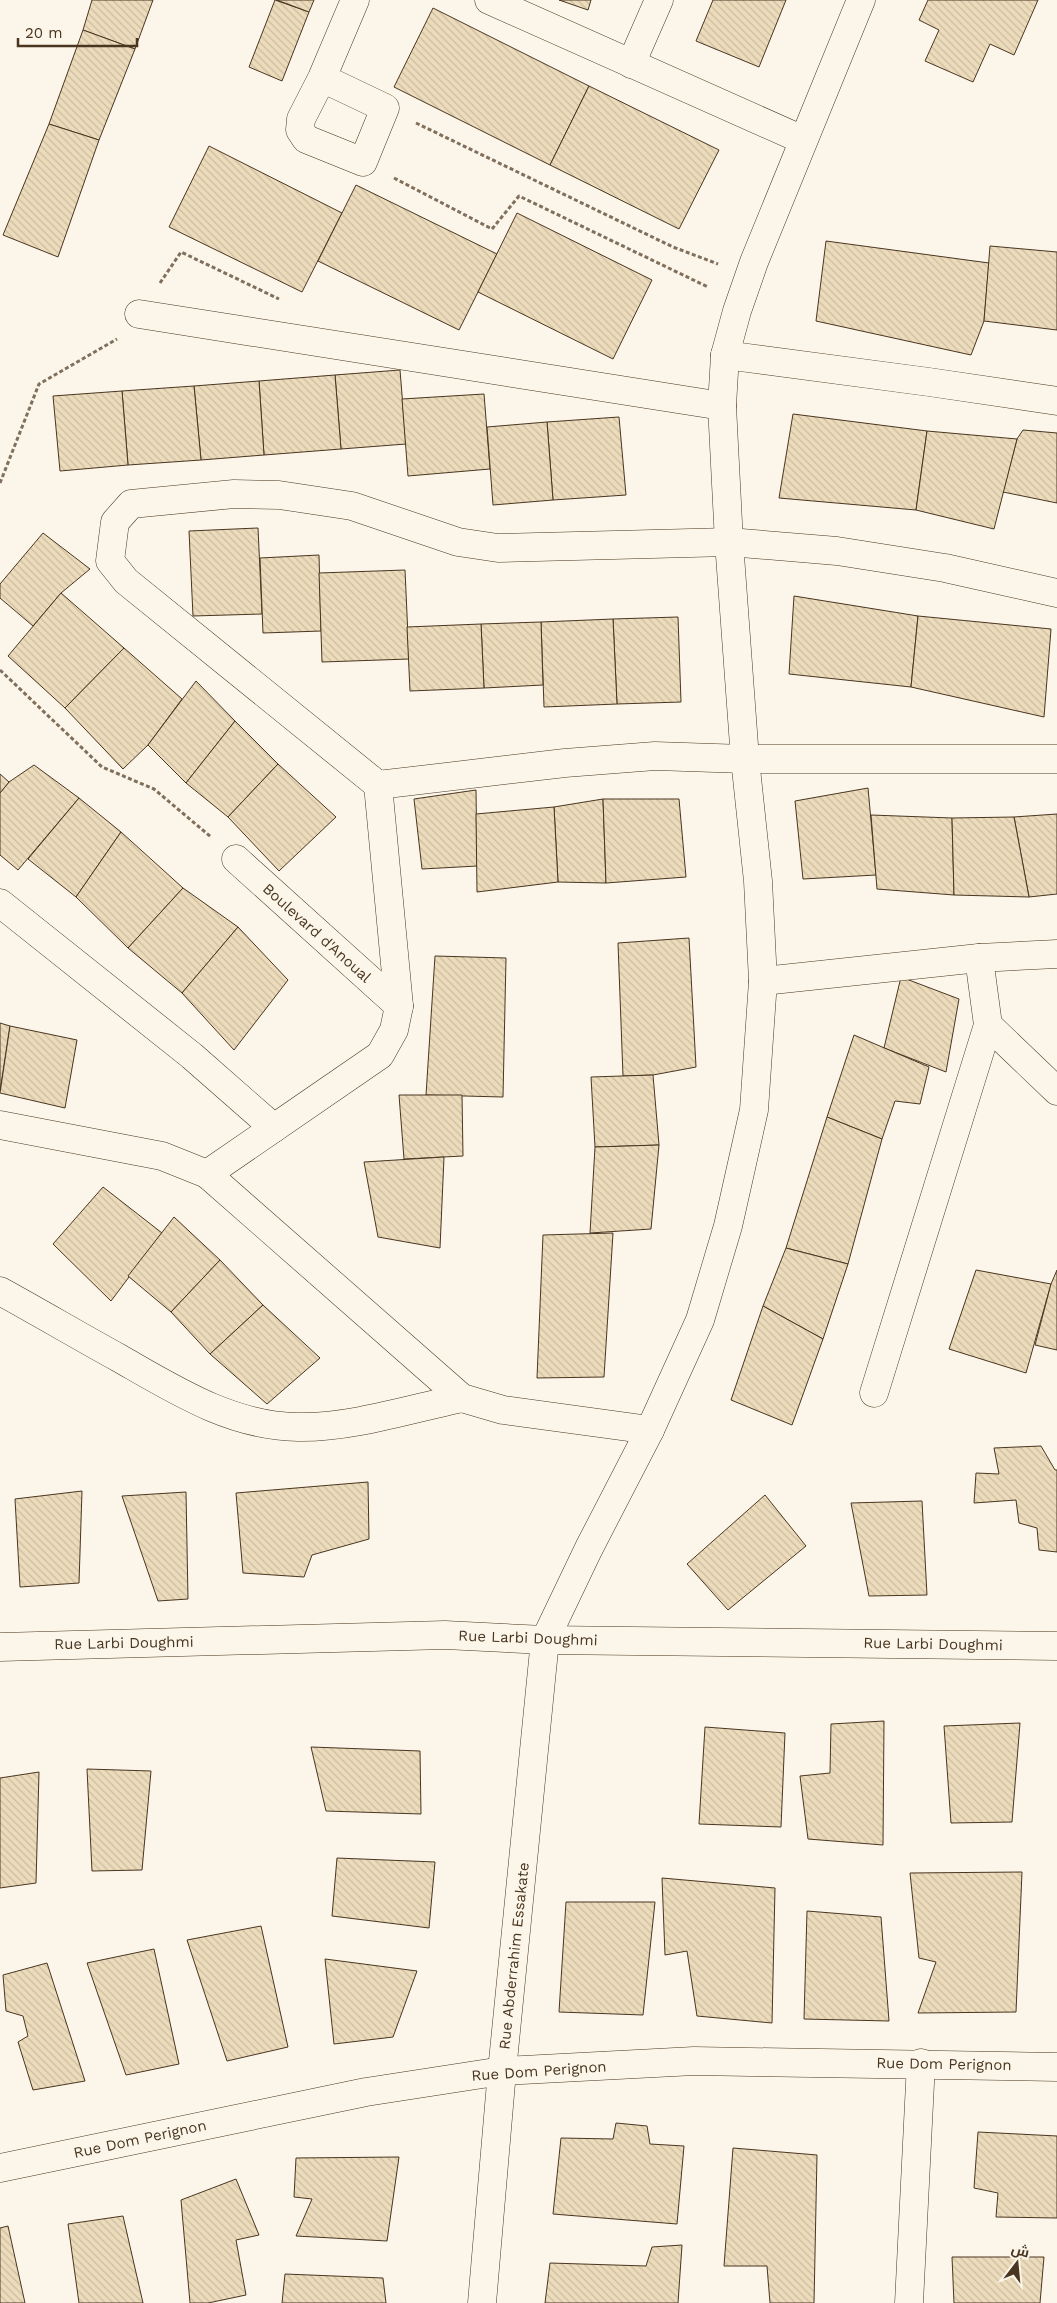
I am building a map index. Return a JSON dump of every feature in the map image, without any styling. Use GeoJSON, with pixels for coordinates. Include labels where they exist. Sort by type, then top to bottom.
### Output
{"type":"FeatureCollection","features":[{"type":"Feature","properties":{"kind":"street"},"geometry":{"type":"LineString","coordinates":[[322,78],[385,108],[363,162],[306,139],[300,130],[301,119],[322,78],[355,0]]}},
{"type":"Feature","properties":{"kind":"street"},"geometry":{"type":"LineString","coordinates":[[489,0],[803,140]]}},
{"type":"Feature","properties":{"kind":"street"},"geometry":{"type":"LineString","coordinates":[[631,64],[659,0]]}},
{"type":"Feature","properties":{"kind":"street","name":"Rue Abderrahim Essakate"},"geometry":{"type":"LineString","coordinates":[[482,2303],[502,2071],[545,1640],[589,1548],[650,1430],[700,1320],[728,1226],[754,1110],[763,981],[758,881],[744,759],[730,542],[722,406],[725,355],[749,276],[861,0]]}},
{"type":"Feature","properties":{"kind":"street"},"geometry":{"type":"LineString","coordinates":[[140,314],[722,406]]}},
{"type":"Feature","properties":{"kind":"street"},"geometry":{"type":"LineString","coordinates":[[725,355],[1057,401]]}},
{"type":"Feature","properties":{"kind":"street"},"geometry":{"type":"LineString","coordinates":[[1057,593],[945,568],[847,552],[730,542],[498,548],[458,542],[352,506],[279,495],[234,494],[131,504],[115,522],[110,561],[126,582],[378,785],[565,763],[655,756],[744,759],[1057,759]]}},
{"type":"Feature","properties":{"kind":"street"},"geometry":{"type":"LineString","coordinates":[[207,1174],[380,1055],[394,1030],[399,1006],[378,785]]}},
{"type":"Feature","properties":{"kind":"street","name":"Boulevard d'Anoual"},"geometry":{"type":"LineString","coordinates":[[236,859],[399,1006]]}},
{"type":"Feature","properties":{"kind":"street"},"geometry":{"type":"LineString","coordinates":[[0,903],[192,1056],[274,1128]]}},
{"type":"Feature","properties":{"kind":"street"},"geometry":{"type":"LineString","coordinates":[[763,981],[979,958],[1057,954]]}},
{"type":"Feature","properties":{"kind":"street"},"geometry":{"type":"LineString","coordinates":[[874,1393],[988,1025],[979,958]]}},
{"type":"Feature","properties":{"kind":"street"},"geometry":{"type":"LineString","coordinates":[[988,1025],[1057,1091]]}},
{"type":"Feature","properties":{"kind":"street"},"geometry":{"type":"LineString","coordinates":[[0,1125],[162,1156],[207,1174],[462,1398],[503,1410],[650,1430]]}},
{"type":"Feature","properties":{"kind":"street"},"geometry":{"type":"LineString","coordinates":[[0,1291],[187,1397],[224,1414],[258,1423],[298,1427],[344,1423],[462,1398]]}},
{"type":"Feature","properties":{"kind":"street","name":"Rue Larbi Doughmi"},"geometry":{"type":"LineString","coordinates":[[0,1647],[445,1635],[545,1640],[1057,1646]]}},
{"type":"Feature","properties":{"kind":"street","name":"Rue Dom Perignon"},"geometry":{"type":"LineString","coordinates":[[0,2168],[366,2092],[502,2071],[694,2061],[921,2063],[1057,2067]]}},
{"type":"Feature","properties":{"kind":"street"},"geometry":{"type":"LineString","coordinates":[[909,2303],[921,2063]]}},
{"type":"Feature","properties":{"kind":"path"},"geometry":{"type":"LineString","coordinates":[[385,108],[673,247],[749,276]]}},
{"type":"Feature","properties":{"kind":"path"},"geometry":{"type":"LineString","coordinates":[[363,162],[492,229],[518,196],[740,303]]}},
{"type":"Feature","properties":{"kind":"path"},"geometry":{"type":"LineString","coordinates":[[0,483],[39,384],[120,338],[140,314]]}},
{"type":"Feature","properties":{"kind":"path"},"geometry":{"type":"LineString","coordinates":[[0,670],[102,767],[154,788],[236,859]]}},
{"type":"Feature","properties":{"kind":"building"},"geometry":{"type":"Polygon","coordinates":[[[92,0],[153,0],[135,49],[83,30],[92,0]]]}},
{"type":"Feature","properties":{"kind":"building"},"geometry":{"type":"Polygon","coordinates":[[[275,0],[309,12],[282,81],[249,67],[275,0]]]}},
{"type":"Feature","properties":{"kind":"building"},"geometry":{"type":"Polygon","coordinates":[[[277,0],[314,0],[309,12],[277,0]]]}},
{"type":"Feature","properties":{"kind":"building"},"geometry":{"type":"Polygon","coordinates":[[[559,0],[591,0],[588,10],[559,0]]]}},
{"type":"Feature","properties":{"kind":"building"},"geometry":{"type":"Polygon","coordinates":[[[713,0],[786,0],[759,67],[696,41],[713,0]]]}},
{"type":"Feature","properties":{"kind":"building"},"geometry":{"type":"Polygon","coordinates":[[[928,0],[1038,0],[1014,55],[990,44],[973,82],[925,61],[939,30],[919,20],[928,0]]]}},
{"type":"Feature","properties":{"kind":"building"},"geometry":{"type":"Polygon","coordinates":[[[433,8],[589,86],[550,165],[394,87],[433,8]]]}},
{"type":"Feature","properties":{"kind":"building"},"geometry":{"type":"Polygon","coordinates":[[[83,30],[135,49],[99,140],[49,124],[83,30]]]}},
{"type":"Feature","properties":{"kind":"building"},"geometry":{"type":"Polygon","coordinates":[[[589,86],[719,150],[679,229],[550,165],[589,86]]]}},
{"type":"Feature","properties":{"kind":"building"},"geometry":{"type":"Polygon","coordinates":[[[49,124],[99,140],[58,257],[3,235],[49,124]]]}},
{"type":"Feature","properties":{"kind":"building"},"geometry":{"type":"Polygon","coordinates":[[[209,146],[342,213],[302,292],[169,227],[209,146]]]}},
{"type":"Feature","properties":{"kind":"building"},"geometry":{"type":"Polygon","coordinates":[[[356,185],[497,254],[459,330],[318,261],[356,185]]]}},
{"type":"Feature","properties":{"kind":"building"},"geometry":{"type":"Polygon","coordinates":[[[517,213],[652,280],[613,359],[478,292],[517,213]]]}},
{"type":"Feature","properties":{"kind":"building"},"geometry":{"type":"Polygon","coordinates":[[[826,241],[989,263],[984,321],[971,355],[816,321],[826,241]]]}},
{"type":"Feature","properties":{"kind":"building"},"geometry":{"type":"Polygon","coordinates":[[[990,246],[1057,252],[1057,330],[984,321],[990,246]]]}},
{"type":"Feature","properties":{"kind":"building"},"geometry":{"type":"Polygon","coordinates":[[[400,370],[406,444],[341,449],[335,375],[400,370]]]}},
{"type":"Feature","properties":{"kind":"building"},"geometry":{"type":"Polygon","coordinates":[[[335,375],[341,449],[264,455],[259,381],[335,375]]]}},
{"type":"Feature","properties":{"kind":"building"},"geometry":{"type":"Polygon","coordinates":[[[259,381],[264,455],[201,460],[194,386],[259,381]]]}},
{"type":"Feature","properties":{"kind":"building"},"geometry":{"type":"Polygon","coordinates":[[[194,386],[201,460],[128,465],[122,391],[194,386]]]}},
{"type":"Feature","properties":{"kind":"building"},"geometry":{"type":"Polygon","coordinates":[[[122,391],[128,465],[60,471],[53,396],[122,391]]]}},
{"type":"Feature","properties":{"kind":"building"},"geometry":{"type":"Polygon","coordinates":[[[484,394],[490,469],[408,476],[402,399],[484,394]]]}},
{"type":"Feature","properties":{"kind":"building"},"geometry":{"type":"Polygon","coordinates":[[[793,414],[927,431],[916,510],[779,498],[793,414]]]}},
{"type":"Feature","properties":{"kind":"building"},"geometry":{"type":"Polygon","coordinates":[[[619,417],[626,495],[553,500],[547,422],[619,417]]]}},
{"type":"Feature","properties":{"kind":"building"},"geometry":{"type":"Polygon","coordinates":[[[547,422],[553,500],[493,505],[487,427],[547,422]]]}},
{"type":"Feature","properties":{"kind":"building"},"geometry":{"type":"Polygon","coordinates":[[[1023,430],[1057,433],[1057,503],[1003,492],[1017,439],[1023,430]]]}},
{"type":"Feature","properties":{"kind":"building"},"geometry":{"type":"Polygon","coordinates":[[[927,431],[1017,439],[994,529],[916,510],[927,431]]]}},
{"type":"Feature","properties":{"kind":"building"},"geometry":{"type":"Polygon","coordinates":[[[258,528],[262,614],[193,616],[189,531],[258,528]]]}},
{"type":"Feature","properties":{"kind":"building"},"geometry":{"type":"Polygon","coordinates":[[[43,533],[90,569],[61,593],[33,626],[0,598],[0,584],[43,533]]]}},
{"type":"Feature","properties":{"kind":"building"},"geometry":{"type":"Polygon","coordinates":[[[319,555],[321,631],[263,633],[260,558],[319,555]]]}},
{"type":"Feature","properties":{"kind":"building"},"geometry":{"type":"Polygon","coordinates":[[[405,570],[409,659],[322,662],[319,573],[405,570]]]}},
{"type":"Feature","properties":{"kind":"building"},"geometry":{"type":"Polygon","coordinates":[[[61,593],[124,648],[65,708],[8,656],[61,593]]]}},
{"type":"Feature","properties":{"kind":"building"},"geometry":{"type":"Polygon","coordinates":[[[794,596],[918,616],[911,687],[789,674],[794,596]]]}},
{"type":"Feature","properties":{"kind":"building"},"geometry":{"type":"Polygon","coordinates":[[[918,616],[1051,629],[1044,717],[911,687],[918,616]]]}},
{"type":"Feature","properties":{"kind":"building"},"geometry":{"type":"Polygon","coordinates":[[[678,617],[681,702],[617,704],[613,619],[678,617]]]}},
{"type":"Feature","properties":{"kind":"building"},"geometry":{"type":"Polygon","coordinates":[[[613,619],[617,704],[544,707],[541,622],[613,619]]]}},
{"type":"Feature","properties":{"kind":"building"},"geometry":{"type":"Polygon","coordinates":[[[541,622],[543,685],[484,688],[481,624],[541,622]]]}},
{"type":"Feature","properties":{"kind":"building"},"geometry":{"type":"Polygon","coordinates":[[[481,624],[484,688],[410,691],[407,627],[481,624]]]}},
{"type":"Feature","properties":{"kind":"building"},"geometry":{"type":"Polygon","coordinates":[[[124,648],[182,699],[148,745],[123,769],[65,708],[124,648]]]}},
{"type":"Feature","properties":{"kind":"building"},"geometry":{"type":"Polygon","coordinates":[[[196,681],[235,721],[186,783],[148,745],[196,681]]]}},
{"type":"Feature","properties":{"kind":"building"},"geometry":{"type":"Polygon","coordinates":[[[235,721],[278,764],[228,817],[186,783],[235,721]]]}},
{"type":"Feature","properties":{"kind":"building"},"geometry":{"type":"Polygon","coordinates":[[[278,764],[336,817],[279,871],[228,817],[278,764]]]}},
{"type":"Feature","properties":{"kind":"building"},"geometry":{"type":"Polygon","coordinates":[[[34,765],[79,798],[18,870],[0,855],[0,793],[9,782],[34,765]]]}},
{"type":"Feature","properties":{"kind":"building"},"geometry":{"type":"Polygon","coordinates":[[[0,774],[9,782],[0,793],[0,774]]]}},
{"type":"Feature","properties":{"kind":"building"},"geometry":{"type":"Polygon","coordinates":[[[868,788],[876,875],[803,879],[795,801],[868,788]]]}},
{"type":"Feature","properties":{"kind":"building"},"geometry":{"type":"Polygon","coordinates":[[[476,790],[477,866],[422,869],[414,799],[476,790]]]}},
{"type":"Feature","properties":{"kind":"building"},"geometry":{"type":"Polygon","coordinates":[[[79,798],[121,832],[76,897],[28,859],[79,798]]]}},
{"type":"Feature","properties":{"kind":"building"},"geometry":{"type":"Polygon","coordinates":[[[603,799],[606,883],[558,882],[554,807],[603,799]]]}},
{"type":"Feature","properties":{"kind":"building"},"geometry":{"type":"Polygon","coordinates":[[[603,799],[679,799],[686,877],[606,883],[603,799]]]}},
{"type":"Feature","properties":{"kind":"building"},"geometry":{"type":"Polygon","coordinates":[[[554,807],[558,882],[477,892],[476,814],[554,807]]]}},
{"type":"Feature","properties":{"kind":"building"},"geometry":{"type":"Polygon","coordinates":[[[1057,814],[1057,894],[1029,897],[1014,817],[1057,814]]]}},
{"type":"Feature","properties":{"kind":"building"},"geometry":{"type":"Polygon","coordinates":[[[871,815],[952,818],[954,895],[877,889],[871,815]]]}},
{"type":"Feature","properties":{"kind":"building"},"geometry":{"type":"Polygon","coordinates":[[[1014,817],[1029,897],[954,895],[952,818],[1014,817]]]}},
{"type":"Feature","properties":{"kind":"building"},"geometry":{"type":"Polygon","coordinates":[[[121,832],[183,888],[128,948],[76,897],[121,832]]]}},
{"type":"Feature","properties":{"kind":"building"},"geometry":{"type":"Polygon","coordinates":[[[183,888],[238,927],[182,993],[128,948],[183,888]]]}},
{"type":"Feature","properties":{"kind":"building"},"geometry":{"type":"Polygon","coordinates":[[[238,927],[288,980],[234,1050],[182,993],[238,927]]]}},
{"type":"Feature","properties":{"kind":"building"},"geometry":{"type":"Polygon","coordinates":[[[689,938],[696,1067],[653,1075],[623,1076],[618,943],[689,938]]]}},
{"type":"Feature","properties":{"kind":"building"},"geometry":{"type":"Polygon","coordinates":[[[435,956],[506,958],[503,1097],[426,1095],[435,956]]]}},
{"type":"Feature","properties":{"kind":"building"},"geometry":{"type":"Polygon","coordinates":[[[901,977],[959,999],[946,1072],[884,1048],[901,977]]]}},
{"type":"Feature","properties":{"kind":"building"},"geometry":{"type":"Polygon","coordinates":[[[0,1023],[10,1026],[0,1091],[0,1023]]]}},
{"type":"Feature","properties":{"kind":"building"},"geometry":{"type":"Polygon","coordinates":[[[10,1026],[77,1040],[65,1108],[0,1093],[10,1026]]]}},
{"type":"Feature","properties":{"kind":"building"},"geometry":{"type":"Polygon","coordinates":[[[854,1035],[929,1067],[920,1104],[895,1101],[882,1139],[827,1117],[854,1035]]]}},
{"type":"Feature","properties":{"kind":"building"},"geometry":{"type":"Polygon","coordinates":[[[653,1075],[659,1145],[595,1147],[591,1077],[653,1075]]]}},
{"type":"Feature","properties":{"kind":"building"},"geometry":{"type":"Polygon","coordinates":[[[399,1095],[462,1095],[463,1156],[404,1159],[399,1095]]]}},
{"type":"Feature","properties":{"kind":"building"},"geometry":{"type":"Polygon","coordinates":[[[827,1117],[882,1139],[848,1264],[786,1248],[827,1117]]]}},
{"type":"Feature","properties":{"kind":"building"},"geometry":{"type":"Polygon","coordinates":[[[659,1145],[651,1229],[590,1233],[595,1147],[659,1145]]]}},
{"type":"Feature","properties":{"kind":"building"},"geometry":{"type":"Polygon","coordinates":[[[444,1157],[440,1248],[378,1237],[364,1162],[444,1157]]]}},
{"type":"Feature","properties":{"kind":"building"},"geometry":{"type":"Polygon","coordinates":[[[103,1187],[162,1233],[111,1301],[53,1244],[103,1187]]]}},
{"type":"Feature","properties":{"kind":"building"},"geometry":{"type":"Polygon","coordinates":[[[174,1217],[220,1260],[171,1312],[128,1276],[174,1217]]]}},
{"type":"Feature","properties":{"kind":"building"},"geometry":{"type":"Polygon","coordinates":[[[613,1233],[604,1377],[537,1378],[543,1235],[613,1233]]]}},
{"type":"Feature","properties":{"kind":"building"},"geometry":{"type":"Polygon","coordinates":[[[786,1248],[848,1264],[823,1339],[763,1306],[786,1248]]]}},
{"type":"Feature","properties":{"kind":"building"},"geometry":{"type":"Polygon","coordinates":[[[220,1260],[263,1305],[210,1354],[171,1312],[220,1260]]]}},
{"type":"Feature","properties":{"kind":"building"},"geometry":{"type":"Polygon","coordinates":[[[976,1270],[1051,1284],[1026,1373],[949,1349],[976,1270]]]}},
{"type":"Feature","properties":{"kind":"building"},"geometry":{"type":"Polygon","coordinates":[[[1057,1270],[1057,1350],[1035,1345],[1051,1284],[1057,1270]]]}},
{"type":"Feature","properties":{"kind":"building"},"geometry":{"type":"Polygon","coordinates":[[[263,1305],[320,1358],[267,1404],[210,1354],[263,1305]]]}},
{"type":"Feature","properties":{"kind":"building"},"geometry":{"type":"Polygon","coordinates":[[[763,1306],[823,1339],[792,1425],[731,1400],[763,1306]]]}},
{"type":"Feature","properties":{"kind":"building"},"geometry":{"type":"Polygon","coordinates":[[[1041,1446],[1055,1470],[1057,1470],[1057,1552],[1039,1550],[1037,1528],[1019,1523],[1016,1500],[974,1503],[976,1473],[999,1474],[994,1448],[1041,1446]]]}},
{"type":"Feature","properties":{"kind":"building"},"geometry":{"type":"Polygon","coordinates":[[[368,1482],[369,1539],[312,1555],[304,1577],[243,1573],[236,1493],[368,1482]]]}},
{"type":"Feature","properties":{"kind":"building"},"geometry":{"type":"Polygon","coordinates":[[[82,1491],[79,1583],[20,1587],[15,1499],[82,1491]]]}},
{"type":"Feature","properties":{"kind":"building"},"geometry":{"type":"Polygon","coordinates":[[[186,1492],[188,1599],[158,1601],[122,1496],[186,1492]]]}},
{"type":"Feature","properties":{"kind":"building"},"geometry":{"type":"Polygon","coordinates":[[[765,1495],[806,1546],[728,1610],[687,1564],[765,1495]]]}},
{"type":"Feature","properties":{"kind":"building"},"geometry":{"type":"Polygon","coordinates":[[[922,1501],[927,1595],[869,1596],[851,1503],[922,1501]]]}},
{"type":"Feature","properties":{"kind":"building"},"geometry":{"type":"Polygon","coordinates":[[[884,1721],[883,1845],[808,1839],[800,1776],[830,1773],[831,1724],[884,1721]]]}},
{"type":"Feature","properties":{"kind":"building"},"geometry":{"type":"Polygon","coordinates":[[[1020,1723],[1012,1822],[951,1823],[944,1726],[1020,1723]]]}},
{"type":"Feature","properties":{"kind":"building"},"geometry":{"type":"Polygon","coordinates":[[[705,1727],[785,1733],[781,1827],[699,1824],[705,1727]]]}},
{"type":"Feature","properties":{"kind":"building"},"geometry":{"type":"Polygon","coordinates":[[[311,1747],[420,1751],[421,1814],[326,1811],[311,1747]]]}},
{"type":"Feature","properties":{"kind":"building"},"geometry":{"type":"Polygon","coordinates":[[[87,1769],[151,1771],[142,1870],[92,1871],[87,1769]]]}},
{"type":"Feature","properties":{"kind":"building"},"geometry":{"type":"Polygon","coordinates":[[[39,1772],[36,1883],[0,1888],[0,1778],[39,1772]]]}},
{"type":"Feature","properties":{"kind":"building"},"geometry":{"type":"Polygon","coordinates":[[[337,1858],[435,1862],[429,1928],[332,1916],[337,1858]]]}},
{"type":"Feature","properties":{"kind":"building"},"geometry":{"type":"Polygon","coordinates":[[[1022,1872],[1016,2012],[918,2013],[936,1962],[919,1958],[910,1873],[1022,1872]]]}},
{"type":"Feature","properties":{"kind":"building"},"geometry":{"type":"Polygon","coordinates":[[[662,1878],[775,1888],[772,2023],[697,2016],[687,1951],[665,1955],[662,1878]]]}},
{"type":"Feature","properties":{"kind":"building"},"geometry":{"type":"Polygon","coordinates":[[[566,1902],[655,1902],[643,2015],[559,2012],[566,1902]]]}},
{"type":"Feature","properties":{"kind":"building"},"geometry":{"type":"Polygon","coordinates":[[[807,1911],[881,1917],[889,2021],[804,2019],[807,1911]]]}},
{"type":"Feature","properties":{"kind":"building"},"geometry":{"type":"Polygon","coordinates":[[[261,1926],[288,2047],[227,2061],[187,1940],[261,1926]]]}},
{"type":"Feature","properties":{"kind":"building"},"geometry":{"type":"Polygon","coordinates":[[[154,1949],[179,2064],[126,2075],[87,1963],[154,1949]]]}},
{"type":"Feature","properties":{"kind":"building"},"geometry":{"type":"Polygon","coordinates":[[[325,1959],[417,1971],[393,2037],[334,2044],[325,1959]]]}},
{"type":"Feature","properties":{"kind":"building"},"geometry":{"type":"Polygon","coordinates":[[[47,1963],[85,2081],[33,2090],[18,2042],[28,2036],[23,2016],[6,2011],[3,1975],[47,1963]]]}},
{"type":"Feature","properties":{"kind":"building"},"geometry":{"type":"Polygon","coordinates":[[[616,2123],[647,2126],[650,2144],[684,2146],[677,2224],[553,2214],[561,2138],[613,2139],[616,2123]]]}},
{"type":"Feature","properties":{"kind":"building"},"geometry":{"type":"Polygon","coordinates":[[[978,2132],[1057,2136],[1057,2218],[996,2217],[998,2193],[974,2188],[978,2132]]]}},
{"type":"Feature","properties":{"kind":"building"},"geometry":{"type":"Polygon","coordinates":[[[733,2148],[817,2155],[814,2303],[770,2303],[767,2266],[724,2266],[733,2148]]]}},
{"type":"Feature","properties":{"kind":"building"},"geometry":{"type":"Polygon","coordinates":[[[399,2157],[387,2241],[296,2236],[312,2199],[294,2197],[296,2158],[399,2157]]]}},
{"type":"Feature","properties":{"kind":"building"},"geometry":{"type":"Polygon","coordinates":[[[236,2179],[259,2235],[236,2240],[246,2295],[208,2303],[190,2303],[181,2200],[236,2179]]]}},
{"type":"Feature","properties":{"kind":"building"},"geometry":{"type":"Polygon","coordinates":[[[123,2216],[143,2303],[79,2303],[68,2224],[123,2216]]]}},
{"type":"Feature","properties":{"kind":"building"},"geometry":{"type":"Polygon","coordinates":[[[8,2226],[25,2303],[0,2303],[0,2228],[8,2226]]]}},
{"type":"Feature","properties":{"kind":"building"},"geometry":{"type":"Polygon","coordinates":[[[682,2245],[678,2303],[545,2303],[550,2263],[646,2266],[652,2247],[682,2245]]]}},
{"type":"Feature","properties":{"kind":"building"},"geometry":{"type":"Polygon","coordinates":[[[952,2257],[1044,2257],[1040,2303],[954,2303],[952,2257]]]}},
{"type":"Feature","properties":{"kind":"building"},"geometry":{"type":"Polygon","coordinates":[[[285,2274],[383,2278],[386,2303],[282,2303],[285,2274]]]}}]}
